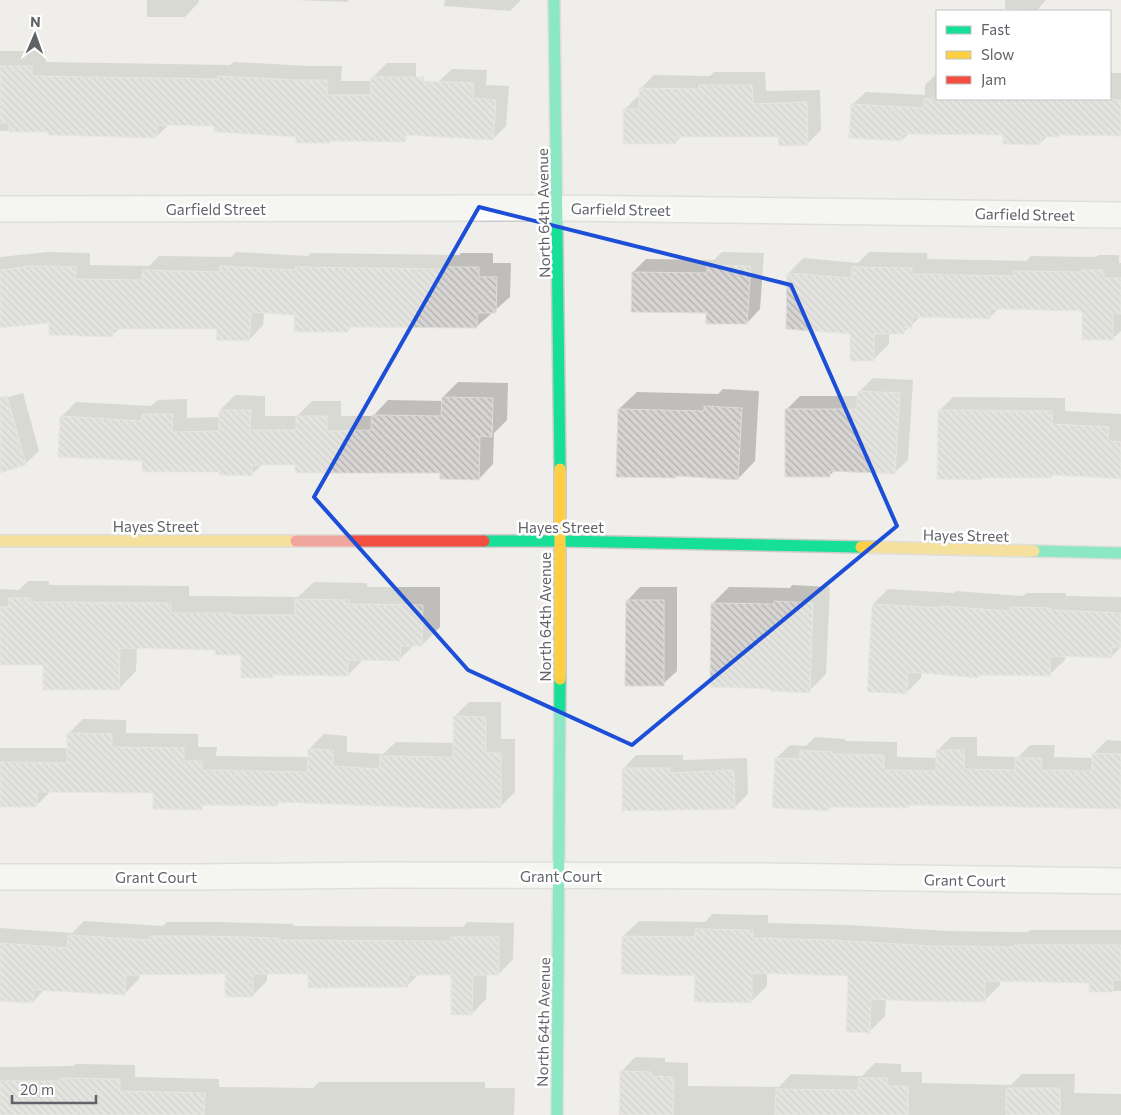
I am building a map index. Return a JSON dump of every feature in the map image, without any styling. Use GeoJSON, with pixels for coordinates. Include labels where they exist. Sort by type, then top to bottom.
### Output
{"type":"FeatureCollection","features":[{"type":"Feature","properties":{"kind":"street","name":"North 64th Avenue"},"geometry":{"type":"LineString","coordinates":[[554,0],[558,208],[560,541],[560,876],[557,1115]]}},
{"type":"Feature","properties":{"kind":"street","name":"Garfield Street"},"geometry":{"type":"LineString","coordinates":[[0,209],[558,208],[1121,215]]}},
{"type":"Feature","properties":{"kind":"street","name":"Hayes Street"},"geometry":{"type":"LineString","coordinates":[[0,541],[560,541],[1121,553]]}},
{"type":"Feature","properties":{"kind":"street","name":"Grant Court"},"geometry":{"type":"LineString","coordinates":[[0,877],[199,877],[379,874],[757,876],[1121,881]]}},
{"type":"Feature","properties":{"kind":"highlighted area"},"geometry":{"type":"Polygon","coordinates":[[[479,207],[791,285],[897,526],[632,745],[468,670],[314,497],[479,207]]]}},
{"type":"Feature","properties":{"kind":"building"},"geometry":{"type":"Polygon","coordinates":[[[0,66],[32,66],[32,76],[217,79],[218,76],[327,80],[327,95],[371,95],[371,77],[424,77],[424,81],[474,83],[473,98],[496,100],[493,140],[406,135],[406,142],[330,141],[330,143],[296,143],[296,137],[214,132],[214,126],[157,125],[157,138],[48,135],[48,132],[9,132],[9,123],[0,123],[0,66]]]}},
{"type":"Feature","properties":{"kind":"building"},"geometry":{"type":"Polygon","coordinates":[[[699,85],[752,85],[753,104],[807,102],[808,145],[779,146],[778,137],[676,137],[676,144],[623,144],[623,109],[639,109],[639,88],[699,89],[699,85]]]}},
{"type":"Feature","properties":{"kind":"building"},"geometry":{"type":"Polygon","coordinates":[[[924,99],[1121,100],[1121,136],[1059,135],[1059,137],[1041,137],[1040,145],[1003,144],[1003,135],[902,134],[902,141],[849,138],[851,104],[924,108],[924,99]]]}},
{"type":"Feature","properties":{"kind":"building"},"geometry":{"type":"Polygon","coordinates":[[[707,265],[751,266],[747,324],[706,324],[706,313],[631,312],[632,272],[707,273],[707,265]]]}},
{"type":"Feature","properties":{"kind":"building"},"geometry":{"type":"Polygon","coordinates":[[[31,266],[76,267],[75,279],[142,280],[143,270],[220,272],[220,266],[295,270],[295,267],[445,269],[445,267],[479,267],[479,277],[497,277],[496,313],[477,313],[477,328],[348,327],[348,332],[294,332],[294,315],[251,312],[249,341],[216,340],[217,329],[114,329],[113,337],[49,335],[49,323],[0,328],[0,270],[31,266]]]}},
{"type":"Feature","properties":{"kind":"building"},"geometry":{"type":"Polygon","coordinates":[[[852,267],[912,268],[912,274],[1014,276],[1014,271],[1082,272],[1082,270],[1104,270],[1104,278],[1121,278],[1121,314],[1113,313],[1113,340],[1082,340],[1082,311],[990,309],[990,319],[912,317],[912,328],[904,327],[904,334],[874,334],[874,361],[850,361],[850,334],[786,329],[787,273],[852,278],[852,267]]]}},
{"type":"Feature","properties":{"kind":"building"},"geometry":{"type":"Polygon","coordinates":[[[858,391],[900,393],[895,474],[830,471],[830,477],[785,477],[785,409],[857,409],[858,391]]]}},
{"type":"Feature","properties":{"kind":"building"},"geometry":{"type":"Polygon","coordinates":[[[7,396],[26,465],[0,473],[0,397],[7,396]]]}},
{"type":"Feature","properties":{"kind":"building"},"geometry":{"type":"Polygon","coordinates":[[[442,397],[493,398],[492,437],[480,436],[479,480],[440,479],[440,473],[295,473],[295,465],[252,465],[252,476],[219,475],[219,472],[142,472],[142,461],[58,457],[60,416],[142,421],[142,414],[173,414],[172,432],[219,431],[219,410],[251,410],[250,430],[296,430],[296,416],[327,416],[327,431],[371,430],[372,415],[441,416],[442,397]]]}},
{"type":"Feature","properties":{"kind":"building"},"geometry":{"type":"Polygon","coordinates":[[[704,406],[742,408],[738,480],[676,476],[676,478],[616,477],[618,409],[704,411],[704,406]]]}},
{"type":"Feature","properties":{"kind":"building"},"geometry":{"type":"Polygon","coordinates":[[[938,410],[1052,411],[1052,424],[1109,427],[1108,441],[1121,442],[1121,479],[1052,475],[1052,478],[937,479],[938,410]]]}},
{"type":"Feature","properties":{"kind":"building"},"geometry":{"type":"Polygon","coordinates":[[[9,598],[31,598],[31,602],[171,603],[171,613],[231,613],[231,615],[295,615],[295,599],[349,600],[349,604],[423,605],[422,646],[401,646],[400,661],[348,660],[348,676],[273,675],[273,678],[241,678],[241,655],[215,655],[215,650],[120,648],[119,690],[43,690],[43,665],[0,665],[0,607],[9,607],[9,598]]]}},
{"type":"Feature","properties":{"kind":"building"},"geometry":{"type":"Polygon","coordinates":[[[626,600],[664,600],[664,686],[625,686],[626,600]]]}},
{"type":"Feature","properties":{"kind":"building"},"geometry":{"type":"Polygon","coordinates":[[[774,601],[813,603],[810,693],[770,691],[770,689],[710,687],[711,603],[774,604],[774,601]]]}},
{"type":"Feature","properties":{"kind":"building"},"geometry":{"type":"Polygon","coordinates":[[[872,604],[1010,611],[1010,607],[1051,608],[1051,610],[1121,613],[1121,647],[1112,647],[1112,658],[1050,656],[1050,676],[978,675],[978,678],[908,672],[907,694],[867,692],[872,604]]]}},
{"type":"Feature","properties":{"kind":"building"},"geometry":{"type":"Polygon","coordinates":[[[453,716],[486,717],[486,753],[501,753],[501,808],[452,809],[278,802],[277,806],[202,805],[202,810],[153,809],[153,793],[37,792],[37,807],[0,807],[0,762],[67,763],[67,733],[112,734],[112,747],[184,748],[184,761],[202,761],[202,770],[307,772],[308,749],[333,750],[333,766],[379,769],[380,756],[453,757],[453,716]]]}},
{"type":"Feature","properties":{"kind":"building"},"geometry":{"type":"Polygon","coordinates":[[[800,750],[832,752],[832,754],[884,755],[884,770],[936,771],[936,750],[964,750],[964,769],[1015,770],[1015,758],[1042,758],[1041,770],[1092,771],[1092,753],[1121,754],[1121,809],[908,805],[908,808],[830,807],[829,811],[772,808],[775,758],[800,759],[800,750]]]}},
{"type":"Feature","properties":{"kind":"building"},"geometry":{"type":"Polygon","coordinates":[[[622,768],[670,768],[670,773],[734,770],[735,809],[622,811],[622,768]]]}},
{"type":"Feature","properties":{"kind":"building"},"geometry":{"type":"Polygon","coordinates":[[[696,929],[753,930],[753,938],[932,946],[1121,945],[1121,980],[1113,980],[1113,992],[1089,992],[1089,983],[985,981],[985,1002],[871,999],[870,1033],[846,1032],[848,976],[752,973],[752,1003],[694,1002],[695,976],[621,974],[622,936],[695,937],[696,929]]]}},
{"type":"Feature","properties":{"kind":"building"},"geometry":{"type":"Polygon","coordinates":[[[68,935],[150,940],[150,936],[279,938],[279,940],[451,941],[451,937],[499,937],[499,975],[473,975],[472,1015],[451,1015],[451,975],[408,975],[408,987],[308,988],[308,974],[253,974],[253,997],[225,997],[225,974],[126,975],[125,995],[34,990],[33,1003],[0,1001],[0,943],[67,948],[68,935]]]}},
{"type":"Feature","properties":{"kind":"building"},"geometry":{"type":"Polygon","coordinates":[[[620,1071],[651,1072],[651,1076],[674,1077],[673,1115],[619,1115],[620,1071]]]}},
{"type":"Feature","properties":{"kind":"building"},"geometry":{"type":"Polygon","coordinates":[[[59,1078],[120,1079],[120,1091],[205,1093],[204,1115],[0,1115],[0,1081],[59,1081],[59,1078]]]}},
{"type":"Feature","properties":{"kind":"building"},"geometry":{"type":"Polygon","coordinates":[[[859,1078],[887,1078],[887,1086],[908,1086],[908,1115],[775,1115],[776,1089],[858,1090],[859,1078]]]}},
{"type":"Feature","properties":{"kind":"building"},"geometry":{"type":"Polygon","coordinates":[[[1006,1088],[1060,1088],[1060,1115],[1006,1115],[1006,1088]]]}},
{"type":"Feature","properties":{"kind":"traffic: fast"},"geometry":{"type":"LineString","coordinates":[[554,0],[560,469]]}},
{"type":"Feature","properties":{"kind":"traffic: fast"},"geometry":{"type":"LineString","coordinates":[[484,541],[861,547]]}},
{"type":"Feature","properties":{"kind":"traffic: fast"},"geometry":{"type":"LineString","coordinates":[[1034,551],[1121,553]]}},
{"type":"Feature","properties":{"kind":"traffic: fast"},"geometry":{"type":"LineString","coordinates":[[557,1115],[560,679]]}},
{"type":"Feature","properties":{"kind":"traffic: slow"},"geometry":{"type":"LineString","coordinates":[[560,469],[560,679]]}},
{"type":"Feature","properties":{"kind":"traffic: slow"},"geometry":{"type":"LineString","coordinates":[[0,541],[296,541]]}},
{"type":"Feature","properties":{"kind":"traffic: slow"},"geometry":{"type":"LineString","coordinates":[[861,547],[1034,551]]}},
{"type":"Feature","properties":{"kind":"traffic: jam"},"geometry":{"type":"LineString","coordinates":[[296,541],[484,541]]}}]}
